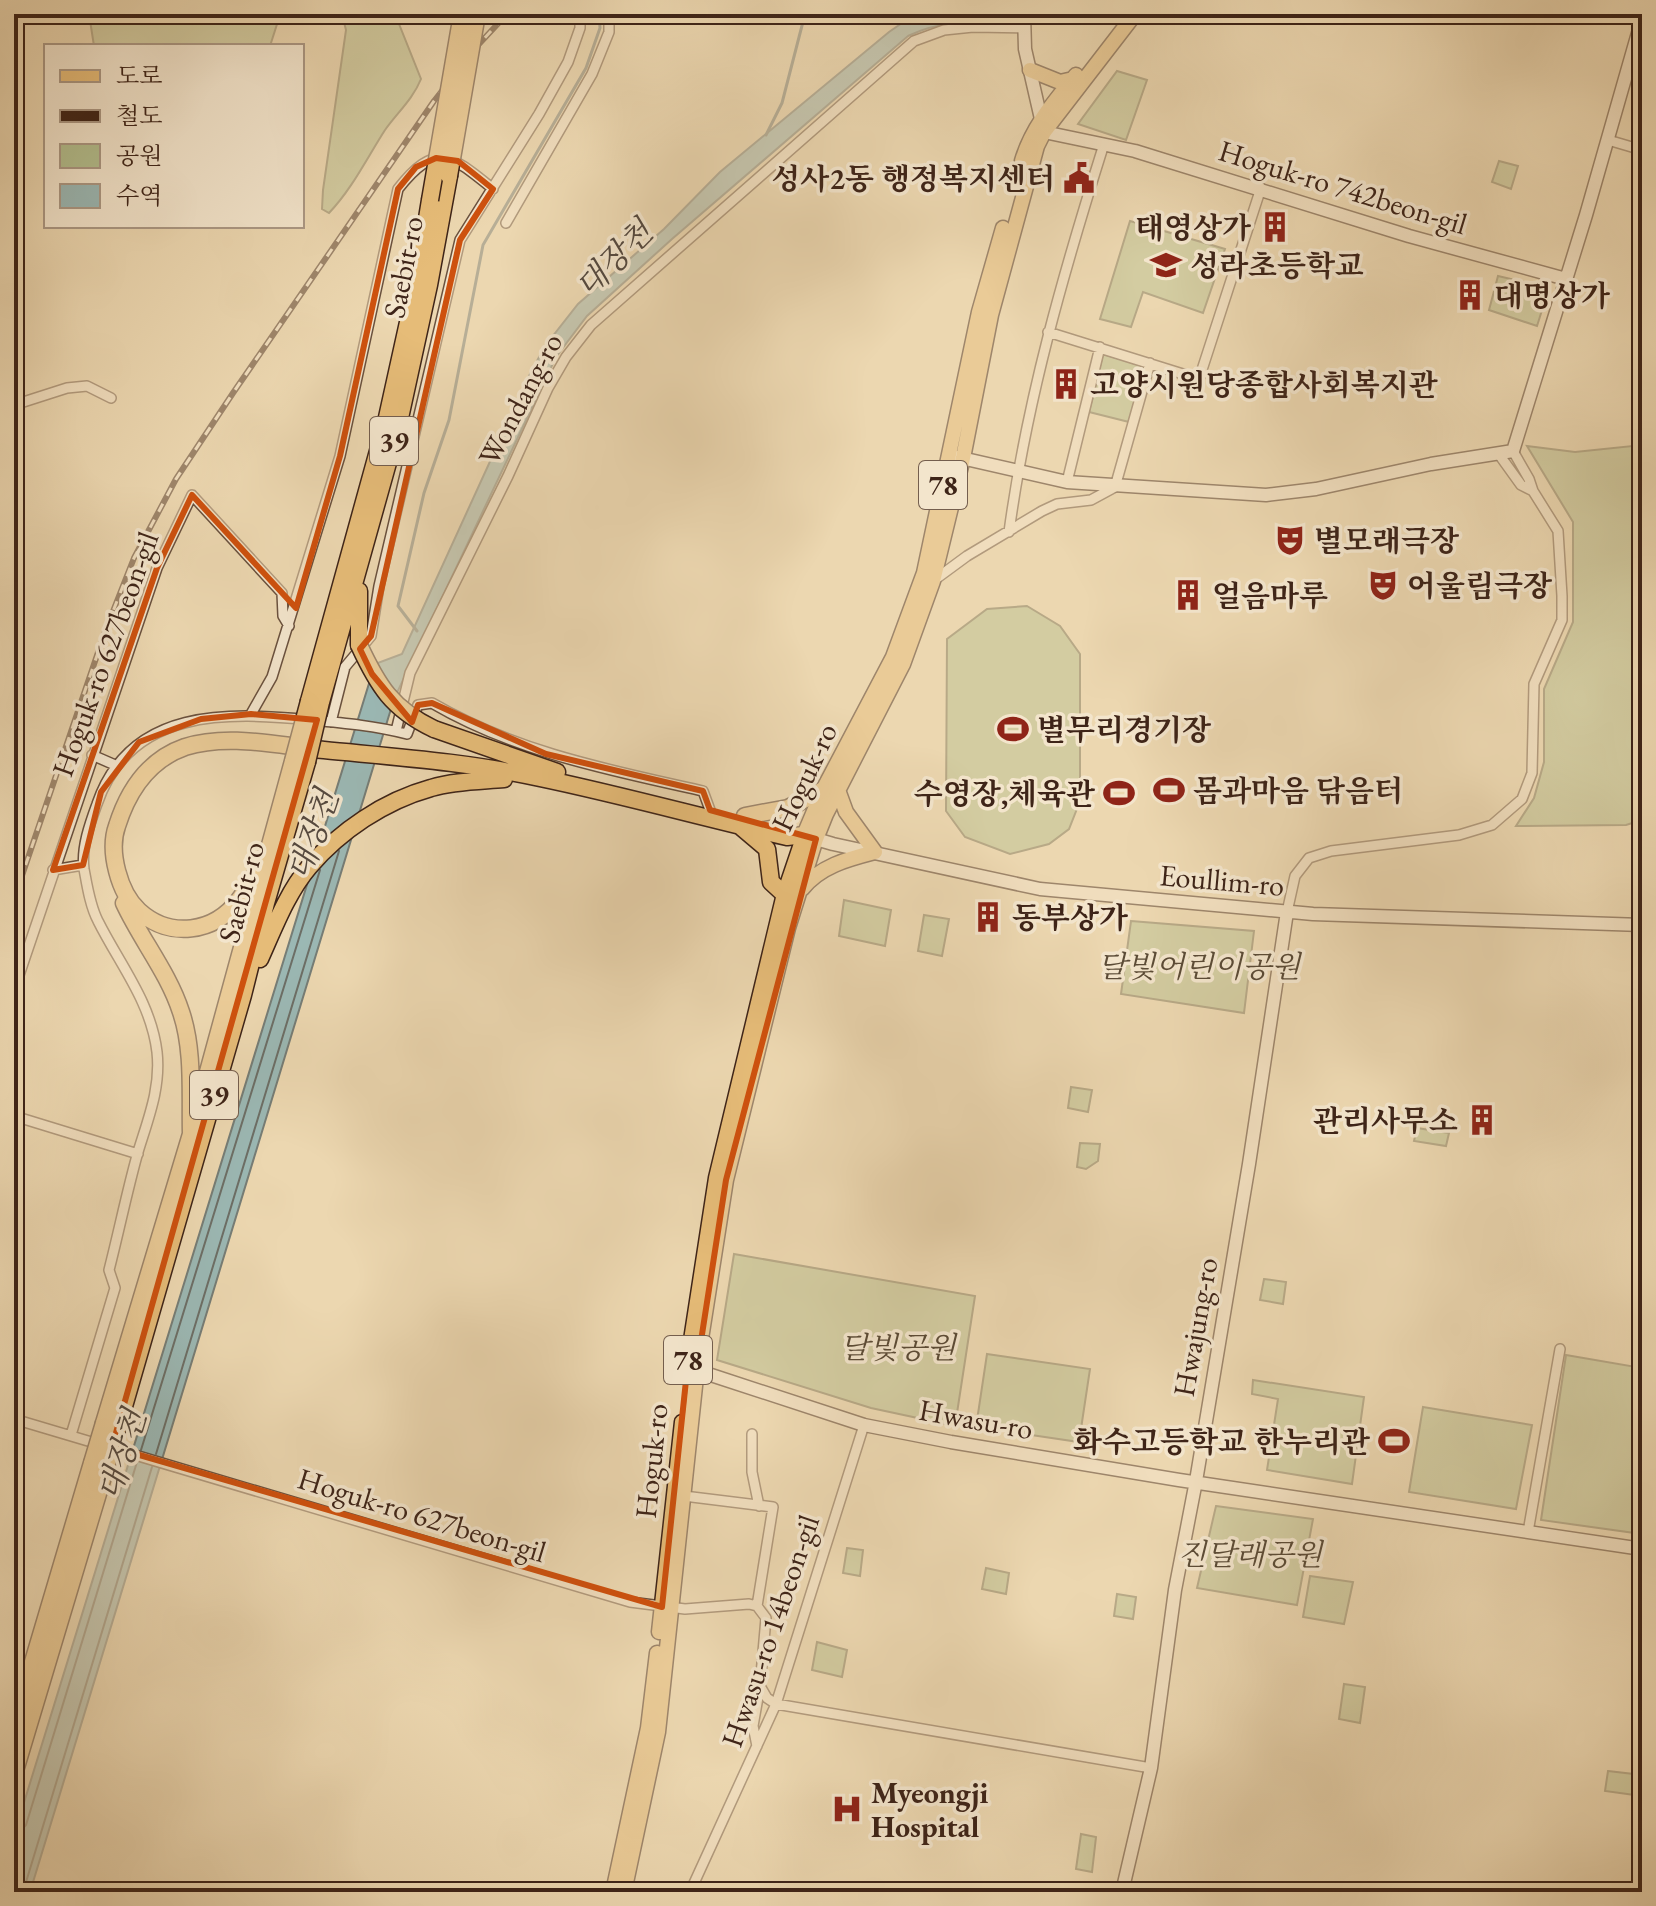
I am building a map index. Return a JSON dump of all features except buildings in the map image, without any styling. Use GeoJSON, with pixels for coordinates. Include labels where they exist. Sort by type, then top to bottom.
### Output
{"type":"FeatureCollection","features":[{"type":"Feature","properties":{"kind":"highway","name":"Saebit-ro"},"geometry":{"type":"LineString","coordinates":[[14,1774],[99,1465],[243,995],[309,754],[315,702],[386,422],[416,286],[462,14]]}},
{"type":"Feature","properties":{"kind":"highway","name":"Saebit-ro"},"geometry":{"type":"LineString","coordinates":[[315,702],[360,565],[398,427],[429,285],[477,14]]}},
{"type":"Feature","properties":{"kind":"highway"},"geometry":{"type":"LineString","coordinates":[[360,565],[359,645],[384,692],[399,708],[434,729],[552,771],[710,810],[787,837],[810,837]]}},
{"type":"Feature","properties":{"kind":"highway"},"geometry":{"type":"LineString","coordinates":[[191,1134],[189,1053],[182,1013],[165,973],[114,882],[109,857],[109,829],[120,796],[138,769],[164,748],[186,739],[251,735],[309,754]]}},
{"type":"Feature","properties":{"kind":"highway"},"geometry":{"type":"LineString","coordinates":[[270,848],[239,900],[220,919],[201,928],[181,929],[160,925],[137,910],[125,891],[116,866],[115,832],[125,800],[144,774],[167,756],[212,742],[251,742],[309,754],[421,756],[591,780]]}},
{"type":"Feature","properties":{"kind":"highway","name":"Saebit-ro"},"geometry":{"type":"LineString","coordinates":[[111,1425],[270,848],[309,754]]}},
{"type":"Feature","properties":{"kind":"highway"},"geometry":{"type":"LineString","coordinates":[[421,756],[537,777],[742,821],[767,849],[771,882],[791,894]]}},
{"type":"Feature","properties":{"kind":"highway"},"geometry":{"type":"LineString","coordinates":[[243,995],[284,907],[308,868],[344,833],[375,812],[432,787],[537,777]]}},
{"type":"Feature","properties":{"kind":"highway"},"geometry":{"type":"LineString","coordinates":[[742,821],[757,812],[773,813],[831,790]]}},
{"type":"Feature","properties":{"kind":"highway","name":"Saebit-ro"},"geometry":{"type":"LineString","coordinates":[[14,1726],[73,1555]]}},
{"type":"Feature","properties":{"kind":"main road","name":"Hoguk-ro"},"geometry":{"type":"LineString","coordinates":[[613,1892],[648,1728],[684,1496],[693,1320],[716,1178],[791,894],[810,837],[893,657],[924,573],[1042,126],[1073,79],[1123,14]]}},
{"type":"Feature","properties":{"kind":"main road","name":"Hoguk-ro"},"geometry":{"type":"LineString","coordinates":[[1042,126],[1135,14]]}},
{"type":"Feature","properties":{"kind":"main road"},"geometry":{"type":"LineString","coordinates":[[1030,70],[1060,82],[1073,79]]}},
{"type":"Feature","properties":{"kind":"main road","name":"Hoguk-ro"},"geometry":{"type":"LineString","coordinates":[[831,790],[903,664],[933,581],[956,457]]}},
{"type":"Feature","properties":{"kind":"main road"},"geometry":{"type":"LineString","coordinates":[[791,894],[839,862],[875,852],[831,790]]}},
{"type":"Feature","properties":{"kind":"main road","name":"Hoguk-ro"},"geometry":{"type":"LineString","coordinates":[[624,1892],[658,1732],[667,1608],[692,1372]]}},
{"type":"Feature","properties":{"kind":"street"},"geometry":{"type":"LineString","coordinates":[[331,722],[345,667],[371,636],[379,586],[460,240],[568,62],[580,28],[580,14]]}},
{"type":"Feature","properties":{"kind":"street"},"geometry":{"type":"LineString","coordinates":[[506,223],[592,74],[609,32],[609,14]]}},
{"type":"Feature","properties":{"kind":"street"},"geometry":{"type":"LineString","coordinates":[[1024,14],[1030,70],[1042,126]]}},
{"type":"Feature","properties":{"kind":"street"},"geometry":{"type":"LineString","coordinates":[[1287,912],[1295,876],[1309,858],[1331,851],[1459,835],[1492,825],[1522,799],[1532,773],[1534,684],[1562,620],[1558,531],[1513,451],[1642,19]]}},
{"type":"Feature","properties":{"kind":"street","name":"Wondang-ro"},"geometry":{"type":"LineString","coordinates":[[393,730],[410,673],[548,388],[566,357],[591,325],[914,41],[944,30],[1025,28]]}},
{"type":"Feature","properties":{"kind":"street"},"geometry":{"type":"LineString","coordinates":[[1629,62],[1642,69]]}},
{"type":"Feature","properties":{"kind":"street","name":"Hoguk-ro 742beon-gil"},"geometry":{"type":"LineString","coordinates":[[1042,126],[1261,188],[1409,236],[1566,279]]}},
{"type":"Feature","properties":{"kind":"street"},"geometry":{"type":"LineString","coordinates":[[1608,140],[1642,150]]}},
{"type":"Feature","properties":{"kind":"street"},"geometry":{"type":"LineString","coordinates":[[1009,532],[1017,471],[1048,332],[1104,144]]}},
{"type":"Feature","properties":{"kind":"street"},"geometry":{"type":"LineString","coordinates":[[251,714],[272,677],[340,456],[398,189],[416,167],[436,158],[458,161],[493,189]]}},
{"type":"Feature","properties":{"kind":"street"},"geometry":{"type":"LineString","coordinates":[[1048,332],[1199,379],[1261,188]]}},
{"type":"Feature","properties":{"kind":"street"},"geometry":{"type":"LineString","coordinates":[[1067,482],[1100,347]]}},
{"type":"Feature","properties":{"kind":"street"},"geometry":{"type":"LineString","coordinates":[[933,581],[1057,504],[1091,500],[1115,487],[1150,363]]}},
{"type":"Feature","properties":{"kind":"street"},"geometry":{"type":"LineString","coordinates":[[14,405],[67,388],[87,386],[111,398]]}},
{"type":"Feature","properties":{"kind":"street"},"geometry":{"type":"LineString","coordinates":[[956,457],[1067,482],[1266,495],[1316,489],[1431,464],[1513,451]]}},
{"type":"Feature","properties":{"kind":"street"},"geometry":{"type":"LineString","coordinates":[[1498,453],[1521,485],[1533,491]]}},
{"type":"Feature","properties":{"kind":"street","name":"Hoguk-ro 627beon-gil"},"geometry":{"type":"LineString","coordinates":[[14,990],[157,568],[192,495],[282,593],[283,616],[289,626]]}},
{"type":"Feature","properties":{"kind":"street"},"geometry":{"type":"LineString","coordinates":[[14,1419],[71,1435],[115,1288],[109,1270],[156,1096],[157,1053],[151,1026],[139,990],[96,918],[83,865],[89,827],[101,792],[115,765],[139,742],[164,729],[201,719],[251,714],[344,723],[407,734],[418,705],[432,703],[458,718],[546,754],[703,791],[710,810]]}},
{"type":"Feature","properties":{"kind":"street"},"geometry":{"type":"LineString","coordinates":[[92,755],[115,765]]}},
{"type":"Feature","properties":{"kind":"street","name":"Eoullim-ro"},"geometry":{"type":"LineString","coordinates":[[810,837],[1040,889],[1287,912],[1642,925]]}},
{"type":"Feature","properties":{"kind":"street"},"geometry":{"type":"LineString","coordinates":[[53,870],[83,865]]}},
{"type":"Feature","properties":{"kind":"street","name":"Hwajung-ro"},"geometry":{"type":"LineString","coordinates":[[1122,1892],[1151,1768],[1175,1590],[1249,1164],[1287,912]]}},
{"type":"Feature","properties":{"kind":"street"},"geometry":{"type":"LineString","coordinates":[[14,1116],[138,1154]]}},
{"type":"Feature","properties":{"kind":"street"},"geometry":{"type":"LineString","coordinates":[[1528,1532],[1560,1349]]}},
{"type":"Feature","properties":{"kind":"street","name":"Hwasu-ro"},"geometry":{"type":"LineString","coordinates":[[692,1372],[711,1375],[864,1425],[951,1442],[1642,1549]]}},
{"type":"Feature","properties":{"kind":"street","name":"Hwasu-ro 14beon-gil"},"geometry":{"type":"LineString","coordinates":[[690,1892],[776,1704],[864,1425]]}},
{"type":"Feature","properties":{"kind":"street"},"geometry":{"type":"LineString","coordinates":[[752,1434],[752,1472],[759,1506],[773,1507],[757,1606]]}},
{"type":"Feature","properties":{"kind":"street","name":"Hoguk-ro 627beon-gil"},"geometry":{"type":"LineString","coordinates":[[71,1435],[630,1602],[667,1608]]}},
{"type":"Feature","properties":{"kind":"street","name":"Hoguk-ro"},"geometry":{"type":"LineString","coordinates":[[684,1496],[759,1506]]}},
{"type":"Feature","properties":{"kind":"street"},"geometry":{"type":"LineString","coordinates":[[667,1608],[749,1604],[757,1606],[766,1618],[753,1726],[757,1746]]}},
{"type":"Feature","properties":{"kind":"street"},"geometry":{"type":"LineString","coordinates":[[760,1686],[767,1698],[776,1704],[1151,1768]]}},
{"type":"Feature","properties":{"kind":"highlighted area"},"geometry":{"type":"Polygon","coordinates":[[[436,158],[458,161],[493,189],[460,240],[371,636],[360,649],[372,674],[412,722],[418,705],[432,703],[546,754],[703,791],[710,810],[816,839],[726,1180],[696,1373],[687,1371],[662,1607],[112,1447],[317,720],[251,714],[201,719],[139,742],[101,792],[83,865],[53,870],[157,568],[192,495],[296,608],[340,456],[398,189],[416,167],[436,158]]]}},
{"type":"Feature","properties":{"kind":"green space"},"geometry":{"type":"Polygon","coordinates":[[[89,14],[278,14],[271,44],[94,44],[89,14]]]}},
{"type":"Feature","properties":{"kind":"green space"},"geometry":{"type":"Polygon","coordinates":[[[342,14],[395,14],[421,79],[352,184],[329,213],[322,209],[323,190],[346,30],[342,14]]]}},
{"type":"Feature","properties":{"kind":"green space"},"geometry":{"type":"Polygon","coordinates":[[[1117,71],[1147,80],[1126,140],[1078,124],[1117,71]]]}},
{"type":"Feature","properties":{"kind":"green space"},"geometry":{"type":"Polygon","coordinates":[[[1499,161],[1518,166],[1511,189],[1492,182],[1499,161]]]}},
{"type":"Feature","properties":{"kind":"green space"},"geometry":{"type":"Polygon","coordinates":[[[1130,221],[1225,249],[1203,313],[1143,292],[1131,327],[1100,319],[1130,221]]]}},
{"type":"Feature","properties":{"kind":"green space"},"geometry":{"type":"Polygon","coordinates":[[[1498,276],[1549,288],[1537,326],[1489,310],[1498,276]]]}},
{"type":"Feature","properties":{"kind":"green space"},"geometry":{"type":"Polygon","coordinates":[[[1103,354],[1144,366],[1129,422],[1089,412],[1103,354]]]}},
{"type":"Feature","properties":{"kind":"green space"},"geometry":{"type":"Polygon","coordinates":[[[1642,445],[1642,820],[1626,825],[1516,826],[1534,798],[1544,762],[1544,689],[1573,622],[1573,522],[1527,446],[1575,452],[1642,445]]]}},
{"type":"Feature","properties":{"kind":"green space"},"geometry":{"type":"Polygon","coordinates":[[[1027,606],[1060,626],[1080,654],[1080,801],[1069,829],[1049,844],[1010,854],[965,837],[946,811],[947,639],[987,609],[1027,606]]]}},
{"type":"Feature","properties":{"kind":"green space"},"geometry":{"type":"Polygon","coordinates":[[[844,900],[891,910],[885,946],[839,936],[844,900]]]}},
{"type":"Feature","properties":{"kind":"green space"},"geometry":{"type":"Polygon","coordinates":[[[924,915],[949,919],[942,956],[918,951],[924,915]]]}},
{"type":"Feature","properties":{"kind":"green space","name":"달빛어린이공원"},"geometry":{"type":"Polygon","coordinates":[[[1131,921],[1254,931],[1244,1013],[1121,994],[1131,921]]]}},
{"type":"Feature","properties":{"kind":"green space"},"geometry":{"type":"Polygon","coordinates":[[[1071,1087],[1092,1090],[1088,1112],[1068,1108],[1071,1087]]]}},
{"type":"Feature","properties":{"kind":"green space"},"geometry":{"type":"Polygon","coordinates":[[[1417,1128],[1449,1133],[1446,1146],[1414,1141],[1417,1128]]]}},
{"type":"Feature","properties":{"kind":"green space"},"geometry":{"type":"Polygon","coordinates":[[[1080,1143],[1100,1144],[1098,1161],[1086,1169],[1077,1167],[1080,1143]]]}},
{"type":"Feature","properties":{"kind":"green space","name":"달빛공원"},"geometry":{"type":"Polygon","coordinates":[[[734,1254],[975,1296],[955,1426],[871,1408],[717,1360],[734,1254]]]}},
{"type":"Feature","properties":{"kind":"green space"},"geometry":{"type":"Polygon","coordinates":[[[1264,1279],[1286,1282],[1283,1304],[1260,1300],[1264,1279]]]}},
{"type":"Feature","properties":{"kind":"green space"},"geometry":{"type":"Polygon","coordinates":[[[987,1354],[1090,1369],[1079,1442],[976,1427],[987,1354]]]}},
{"type":"Feature","properties":{"kind":"green space"},"geometry":{"type":"Polygon","coordinates":[[[1566,1355],[1642,1368],[1642,1534],[1541,1520],[1566,1355]]]}},
{"type":"Feature","properties":{"kind":"green space"},"geometry":{"type":"Polygon","coordinates":[[[1253,1380],[1364,1397],[1352,1484],[1267,1470],[1278,1399],[1252,1394],[1253,1380]]]}},
{"type":"Feature","properties":{"kind":"green space"},"geometry":{"type":"Polygon","coordinates":[[[1423,1407],[1532,1425],[1516,1509],[1409,1492],[1423,1407]]]}},
{"type":"Feature","properties":{"kind":"green space","name":"진달래공원"},"geometry":{"type":"Polygon","coordinates":[[[1216,1506],[1313,1519],[1297,1605],[1197,1588],[1216,1506]]]}},
{"type":"Feature","properties":{"kind":"green space"},"geometry":{"type":"Polygon","coordinates":[[[847,1548],[863,1550],[860,1576],[843,1573],[847,1548]]]}},
{"type":"Feature","properties":{"kind":"green space"},"geometry":{"type":"Polygon","coordinates":[[[986,1568],[1009,1573],[1006,1594],[982,1589],[986,1568]]]}},
{"type":"Feature","properties":{"kind":"green space"},"geometry":{"type":"Polygon","coordinates":[[[1310,1576],[1353,1582],[1344,1624],[1303,1617],[1310,1576]]]}},
{"type":"Feature","properties":{"kind":"green space"},"geometry":{"type":"Polygon","coordinates":[[[1117,1594],[1136,1597],[1133,1619],[1114,1616],[1117,1594]]]}},
{"type":"Feature","properties":{"kind":"green space"},"geometry":{"type":"Polygon","coordinates":[[[817,1642],[847,1650],[842,1677],[812,1670],[817,1642]]]}},
{"type":"Feature","properties":{"kind":"green space"},"geometry":{"type":"Polygon","coordinates":[[[1344,1684],[1365,1687],[1360,1723],[1339,1719],[1344,1684]]]}},
{"type":"Feature","properties":{"kind":"green space"},"geometry":{"type":"Polygon","coordinates":[[[1608,1771],[1642,1775],[1642,1796],[1605,1791],[1608,1771]]]}},
{"type":"Feature","properties":{"kind":"green space"},"geometry":{"type":"Polygon","coordinates":[[[1081,1834],[1096,1837],[1092,1872],[1076,1869],[1081,1834]]]}},
{"type":"Feature","properties":{"kind":"water"},"geometry":{"type":"Polygon","coordinates":[[[915,14],[1003,14],[1003,22],[943,25],[908,36],[587,316],[556,357],[394,699],[30,1892],[14,1892],[14,1835],[375,664],[402,654],[530,374],[545,346],[578,304],[664,229],[720,172],[915,14]]]}},
{"type":"Feature","properties":{"kind":"waterway"},"geometry":{"type":"LineString","coordinates":[[417,631],[398,606],[424,493],[449,420],[483,245],[586,68],[600,28],[599,14]]}},
{"type":"Feature","properties":{"kind":"waterway"},"geometry":{"type":"LineString","coordinates":[[766,135],[782,103],[805,14]]}},
{"type":"Feature","properties":{"kind":"railway"},"geometry":{"type":"LineString","coordinates":[[14,899],[106,629],[134,558],[176,479],[434,101],[507,14]]}},
{"type":"Feature","properties":{"kind":"place","name":"성사2동 행정복지센터"},"geometry":{"type":"Point","coordinates":[1079,178]}},
{"type":"Feature","properties":{"kind":"place","name":"태영상가"},"geometry":{"type":"Point","coordinates":[1275,227]}},
{"type":"Feature","properties":{"kind":"place","name":"성라초등학교"},"geometry":{"type":"Point","coordinates":[1166,265]}},
{"type":"Feature","properties":{"kind":"place","name":"대명상가"},"geometry":{"type":"Point","coordinates":[1470,295]}},
{"type":"Feature","properties":{"kind":"place","name":"고양시원당종합사회복지관"},"geometry":{"type":"Point","coordinates":[1066,384]}},
{"type":"Feature","properties":{"kind":"place","name":"별모래극장"},"geometry":{"type":"Point","coordinates":[1290,540]}},
{"type":"Feature","properties":{"kind":"place","name":"어울림극장"},"geometry":{"type":"Point","coordinates":[1383,585]}},
{"type":"Feature","properties":{"kind":"place","name":"얼음마루"},"geometry":{"type":"Point","coordinates":[1188,595]}},
{"type":"Feature","properties":{"kind":"place","name":"별무리경기장"},"geometry":{"type":"Point","coordinates":[1013,729]}},
{"type":"Feature","properties":{"kind":"place","name":"몸과마음 닦음터"},"geometry":{"type":"Point","coordinates":[1169,790]}},
{"type":"Feature","properties":{"kind":"place","name":"수영장,체육관"},"geometry":{"type":"Point","coordinates":[1119,793]}},
{"type":"Feature","properties":{"kind":"place","name":"동부상가"},"geometry":{"type":"Point","coordinates":[988,917]}},
{"type":"Feature","properties":{"kind":"place","name":"관리사무소"},"geometry":{"type":"Point","coordinates":[1482,1120]}},
{"type":"Feature","properties":{"kind":"place","name":"화수고등학교 한누리관"},"geometry":{"type":"Point","coordinates":[1394,1441]}},
{"type":"Feature","properties":{"kind":"place","name":"Myeongji Hospital"},"geometry":{"type":"Point","coordinates":[847,1809]}},
{"type":"Feature","properties":{"kind":"water label","name":"대장천"},"geometry":{"type":"Point","coordinates":[614,259]}},
{"type":"Feature","properties":{"kind":"water label","name":"대장천"},"geometry":{"type":"Point","coordinates":[313,835]}},
{"type":"Feature","properties":{"kind":"water label","name":"대장천"},"geometry":{"type":"Point","coordinates":[122,1455]}}]}
